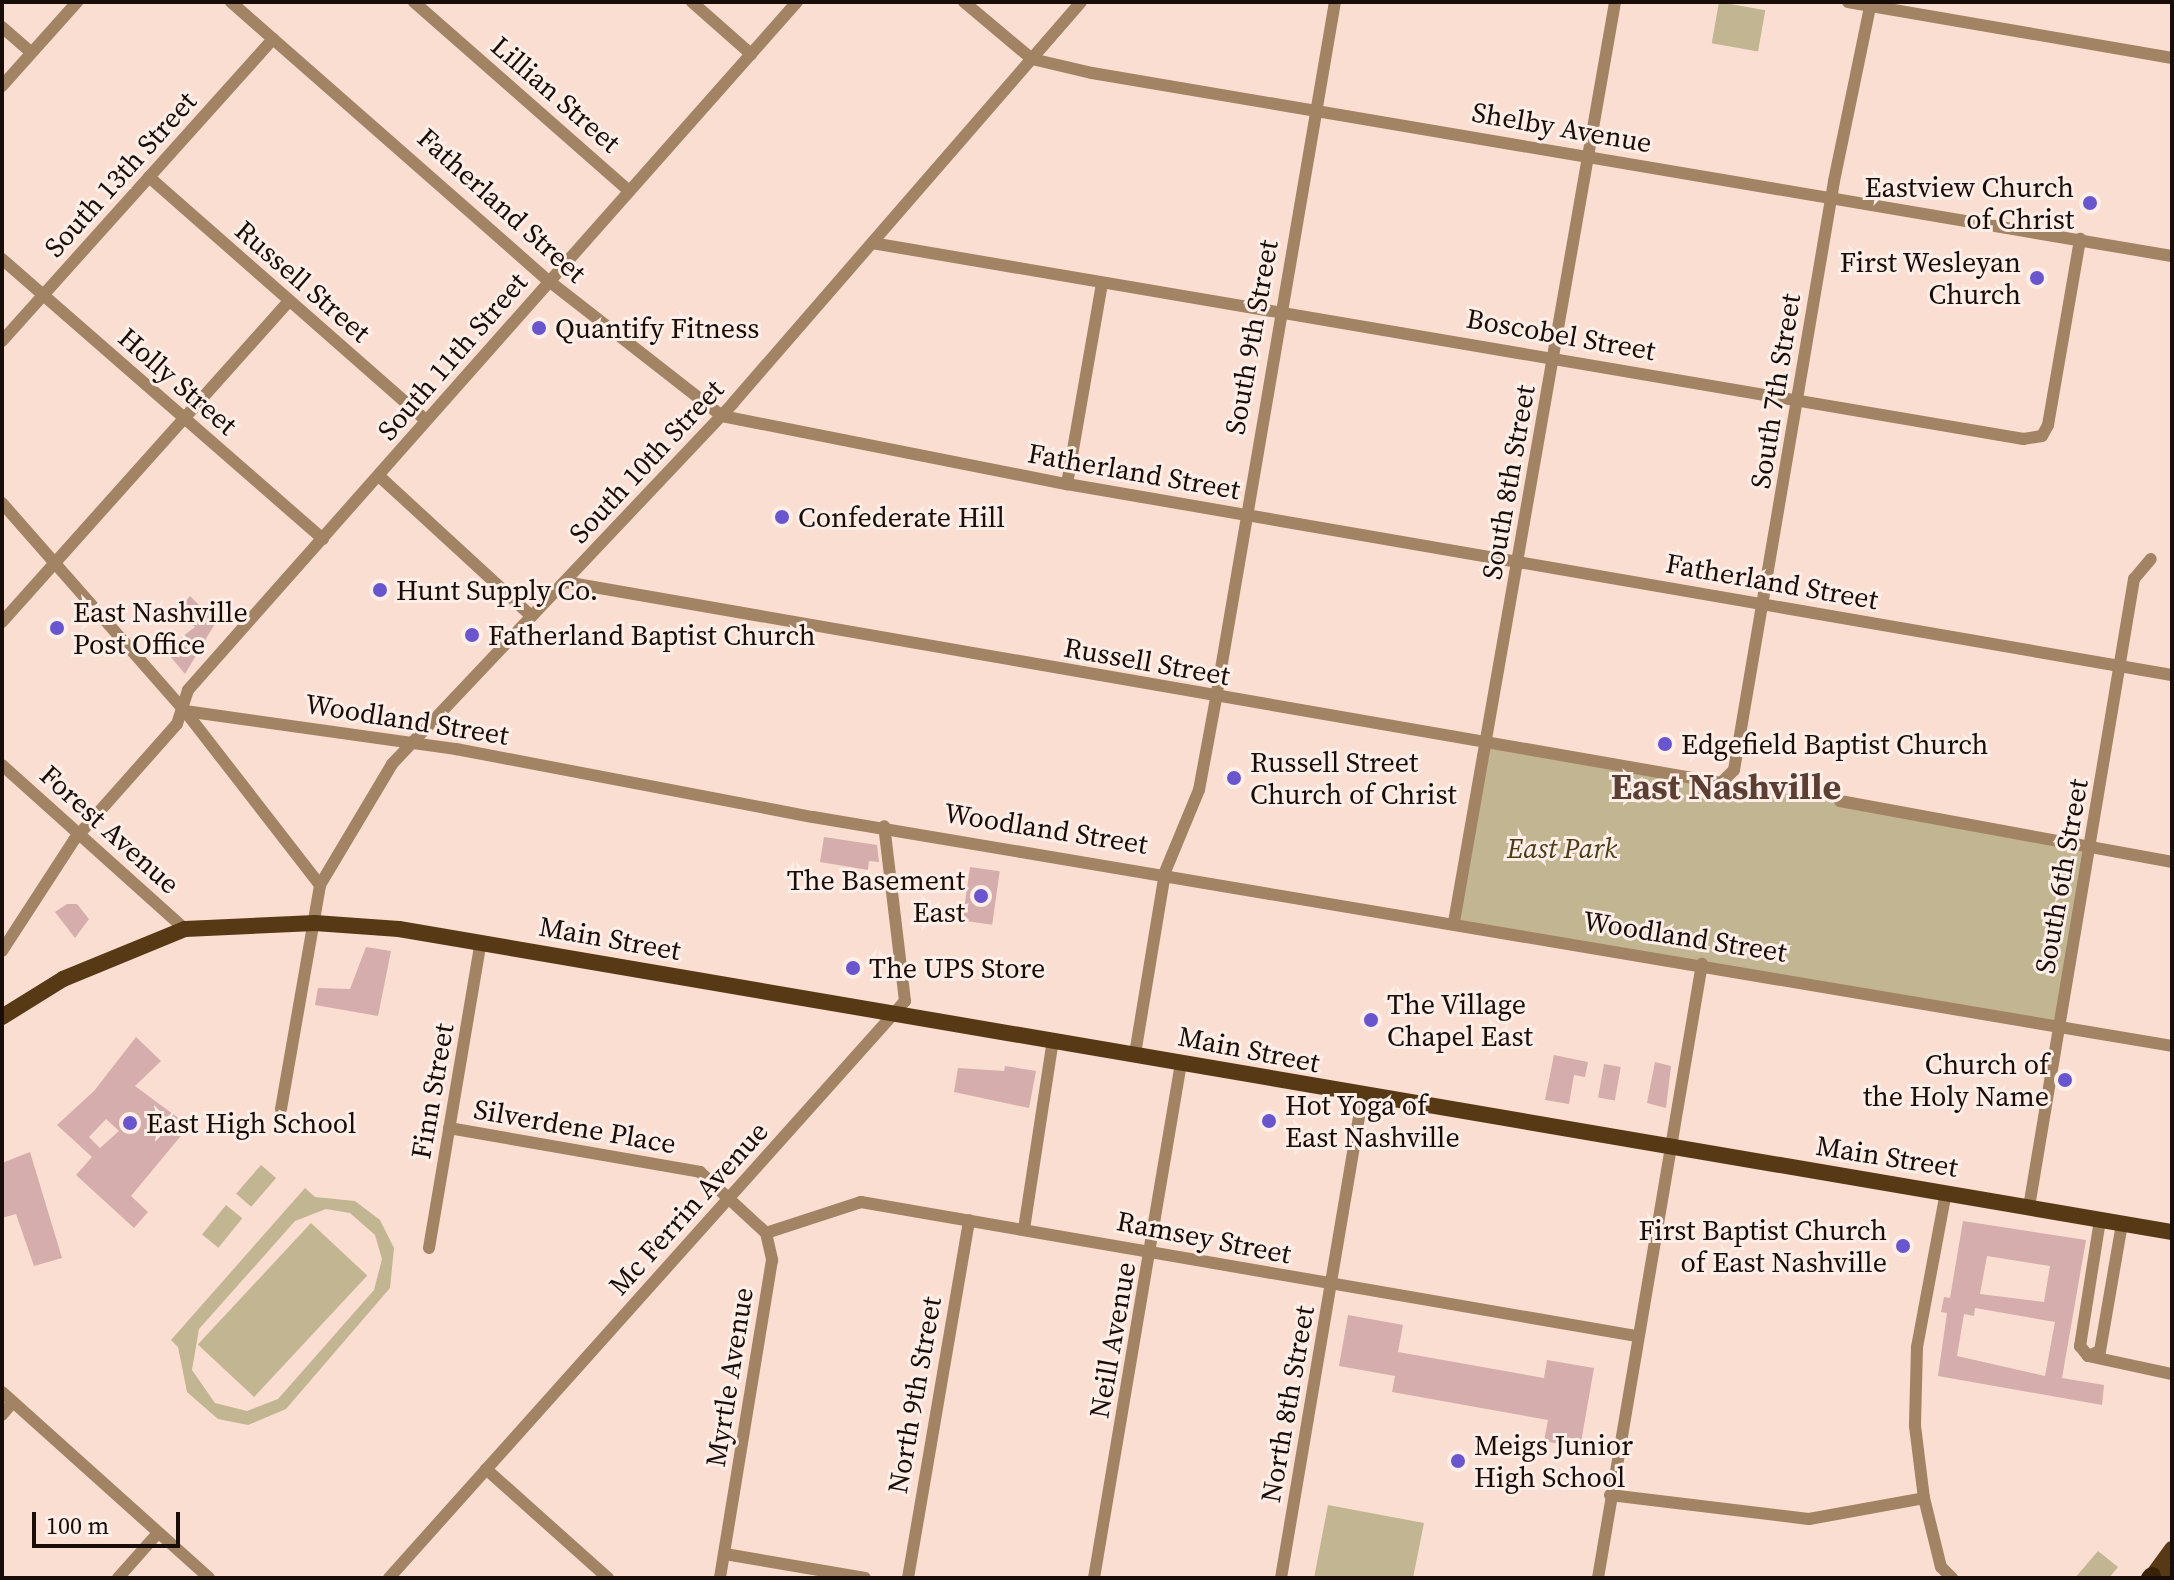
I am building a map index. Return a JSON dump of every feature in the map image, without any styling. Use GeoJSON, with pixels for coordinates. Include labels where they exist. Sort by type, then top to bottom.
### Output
{"type":"FeatureCollection","features":[{"type":"Feature","properties":{"kind":"main road","name":"Main Street"},"geometry":{"type":"LineString","coordinates":[[2,1017],[63,979],[185,929],[315,923],[481,942],[1135,1054],[1362,1097],[2172,1232]]}},
{"type":"Feature","properties":{"kind":"main road"},"geometry":{"type":"LineString","coordinates":[[2155,1577],[2172,1549]]}},
{"type":"Feature","properties":{"kind":"main road"},"geometry":{"type":"LineString","coordinates":[[2155,1577],[2172,1573]]}},
{"type":"Feature","properties":{"kind":"street"},"geometry":{"type":"LineString","coordinates":[[2,86],[77,2]]}},
{"type":"Feature","properties":{"kind":"street","name":"Fatherland Street"},"geometry":{"type":"LineString","coordinates":[[231,2],[549,281],[722,416],[1067,484],[2172,675]]}},
{"type":"Feature","properties":{"kind":"street","name":"Lillian Street"},"geometry":{"type":"LineString","coordinates":[[414,2],[629,191]]}},
{"type":"Feature","properties":{"kind":"street"},"geometry":{"type":"LineString","coordinates":[[692,2],[751,54]]}},
{"type":"Feature","properties":{"kind":"street","name":"South 11th Street"},"geometry":{"type":"LineString","coordinates":[[2,951],[80,833],[185,711],[188,690],[797,2]]}},
{"type":"Feature","properties":{"kind":"street"},"geometry":{"type":"LineString","coordinates":[[964,2],[1032,59]]}},
{"type":"Feature","properties":{"kind":"street","name":"South 10th Street"},"geometry":{"type":"LineString","coordinates":[[320,885],[409,745],[722,416],[1081,2]]}},
{"type":"Feature","properties":{"kind":"street","name":"South 9th Street"},"geometry":{"type":"LineString","coordinates":[[1135,1054],[1165,872],[1199,790],[1335,2]]}},
{"type":"Feature","properties":{"kind":"street","name":"South 8th Street"},"geometry":{"type":"LineString","coordinates":[[1454,922],[1615,2]]}},
{"type":"Feature","properties":{"kind":"street"},"geometry":{"type":"LineString","coordinates":[[1848,2],[2172,58]]}},
{"type":"Feature","properties":{"kind":"street","name":"South 7th Street"},"geometry":{"type":"LineString","coordinates":[[1721,783],[1734,770],[1832,198],[1871,4]]}},
{"type":"Feature","properties":{"kind":"street"},"geometry":{"type":"LineString","coordinates":[[2,27],[31,52]]}},
{"type":"Feature","properties":{"kind":"street","name":"South 13th Street"},"geometry":{"type":"LineString","coordinates":[[2,341],[273,39]]}},
{"type":"Feature","properties":{"kind":"street","name":"Shelby Avenue"},"geometry":{"type":"LineString","coordinates":[[1032,59],[2172,256]]}},
{"type":"Feature","properties":{"kind":"street","name":"Russell Street"},"geometry":{"type":"LineString","coordinates":[[149,177],[426,420]]}},
{"type":"Feature","properties":{"kind":"street","name":"Boscobel Street"},"geometry":{"type":"LineString","coordinates":[[872,243],[2023,439],[2042,436],[2080,239]]}},
{"type":"Feature","properties":{"kind":"street","name":"Holly Street"},"geometry":{"type":"LineString","coordinates":[[2,259],[323,539]]}},
{"type":"Feature","properties":{"kind":"street"},"geometry":{"type":"LineString","coordinates":[[1067,484],[1102,283]]}},
{"type":"Feature","properties":{"kind":"street"},"geometry":{"type":"LineString","coordinates":[[2,622],[289,301]]}},
{"type":"Feature","properties":{"kind":"street"},"geometry":{"type":"LineString","coordinates":[[379,476],[531,616]]}},
{"type":"Feature","properties":{"kind":"street"},"geometry":{"type":"LineString","coordinates":[[2,503],[56,560],[170,701],[185,711],[192,728],[320,885],[281,1109]]}},
{"type":"Feature","properties":{"kind":"street","name":"South 6th Street"},"geometry":{"type":"LineString","coordinates":[[2029,1207],[2134,579],[2151,559]]}},
{"type":"Feature","properties":{"kind":"street","name":"Russell Street"},"geometry":{"type":"LineString","coordinates":[[565,582],[1216,698],[1488,741],[1721,783]]}},
{"type":"Feature","properties":{"kind":"street","name":"Woodland Street"},"geometry":{"type":"LineString","coordinates":[[185,711],[409,745],[1165,872],[2172,1046]]}},
{"type":"Feature","properties":{"kind":"street","name":"Forest Avenue"},"geometry":{"type":"LineString","coordinates":[[2,765],[185,929]]}},
{"type":"Feature","properties":{"kind":"street"},"geometry":{"type":"LineString","coordinates":[[1840,801],[2172,862]]}},
{"type":"Feature","properties":{"kind":"street","name":"Mc Ferrin Avenue"},"geometry":{"type":"LineString","coordinates":[[389,1578],[905,1001],[884,826]]}},
{"type":"Feature","properties":{"kind":"street","name":"Finn Street"},"geometry":{"type":"LineString","coordinates":[[429,1248],[481,942]]}},
{"type":"Feature","properties":{"kind":"street"},"geometry":{"type":"LineString","coordinates":[[1598,1578],[1636,1336],[1702,964]]}},
{"type":"Feature","properties":{"kind":"street"},"geometry":{"type":"LineString","coordinates":[[1024,1229],[1053,1040]]}},
{"type":"Feature","properties":{"kind":"street","name":"Neill Avenue"},"geometry":{"type":"LineString","coordinates":[[1094,1578],[1152,1251],[1181,1063]]}},
{"type":"Feature","properties":{"kind":"street","name":"North 8th Street"},"geometry":{"type":"LineString","coordinates":[[1281,1578],[1362,1097]]}},
{"type":"Feature","properties":{"kind":"street","name":"Silverdene Place"},"geometry":{"type":"LineString","coordinates":[[449,1128],[700,1172],[732,1196]]}},
{"type":"Feature","properties":{"kind":"street"},"geometry":{"type":"LineString","coordinates":[[1946,1192],[1917,1347],[1915,1426],[1924,1498],[1941,1567],[1952,1578]]}},
{"type":"Feature","properties":{"kind":"street"},"geometry":{"type":"LineString","coordinates":[[732,1196],[766,1233]]}},
{"type":"Feature","properties":{"kind":"street","name":"Ramsey Street"},"geometry":{"type":"LineString","coordinates":[[766,1233],[861,1202],[1636,1336]]}},
{"type":"Feature","properties":{"kind":"street","name":"North 9th Street"},"geometry":{"type":"LineString","coordinates":[[908,1578],[969,1220]]}},
{"type":"Feature","properties":{"kind":"street"},"geometry":{"type":"LineString","coordinates":[[2100,1220],[2080,1346],[2088,1356],[2172,1374]]}},
{"type":"Feature","properties":{"kind":"street"},"geometry":{"type":"LineString","coordinates":[[2088,1356],[2100,1351],[2122,1223]]}},
{"type":"Feature","properties":{"kind":"street","name":"Myrtle Avenue"},"geometry":{"type":"LineString","coordinates":[[720,1578],[772,1260],[766,1233]]}},
{"type":"Feature","properties":{"kind":"street"},"geometry":{"type":"LineString","coordinates":[[2086,1308],[2106,1312]]}},
{"type":"Feature","properties":{"kind":"street"},"geometry":{"type":"LineString","coordinates":[[2,1392],[209,1578]]}},
{"type":"Feature","properties":{"kind":"street"},"geometry":{"type":"LineString","coordinates":[[2,1415],[13,1402]]}},
{"type":"Feature","properties":{"kind":"street"},"geometry":{"type":"LineString","coordinates":[[486,1469],[608,1578]]}},
{"type":"Feature","properties":{"kind":"street"},"geometry":{"type":"LineString","coordinates":[[1610,1495],[1809,1519],[1924,1498]]}},
{"type":"Feature","properties":{"kind":"street"},"geometry":{"type":"LineString","coordinates":[[118,1578],[158,1533]]}},
{"type":"Feature","properties":{"kind":"street"},"geometry":{"type":"LineString","coordinates":[[725,1554],[865,1578]]}},
{"type":"Feature","properties":{"kind":"green space"},"geometry":{"type":"Polygon","coordinates":[[[1719,2],[1765,10],[1758,52],[1712,43],[1719,2]]]}},
{"type":"Feature","properties":{"kind":"green space","name":"East Park"},"geometry":{"type":"Polygon","coordinates":[[[1488,741],[2092,847],[2060,1029],[1456,922],[1488,741]]]}},
{"type":"Feature","properties":{"kind":"green space"},"geometry":{"type":"Polygon","coordinates":[[[261,1165],[276,1178],[251,1207],[236,1194],[261,1165]]]}},
{"type":"Feature","properties":{"kind":"green space"},"geometry":{"type":"Polygon","coordinates":[[[305,1188],[315,1197],[355,1201],[380,1220],[394,1248],[390,1288],[286,1409],[248,1425],[218,1419],[187,1392],[178,1347],[171,1340],[305,1188]],[[326,1209],[295,1221],[199,1329],[192,1370],[215,1403],[247,1411],[278,1399],[374,1290],[382,1259],[375,1235],[350,1213],[326,1209]]]}},
{"type":"Feature","properties":{"kind":"green space"},"geometry":{"type":"Polygon","coordinates":[[[226,1205],[242,1218],[218,1248],[202,1235],[226,1205]]]}},
{"type":"Feature","properties":{"kind":"green space"},"geometry":{"type":"Polygon","coordinates":[[[311,1223],[367,1276],[254,1397],[198,1344],[311,1223]]]}},
{"type":"Feature","properties":{"kind":"green space"},"geometry":{"type":"Polygon","coordinates":[[[1328,1505],[1424,1523],[1413,1578],[1314,1578],[1328,1505]]]}},
{"type":"Feature","properties":{"kind":"green space"},"geometry":{"type":"Polygon","coordinates":[[[2098,1551],[2118,1567],[2109,1578],[2075,1578],[2098,1551]]]}},
{"type":"Feature","properties":{"kind":"building"},"geometry":{"type":"Polygon","coordinates":[[[190,596],[216,622],[185,674],[165,650],[195,627],[178,610],[190,596]]]}},
{"type":"Feature","properties":{"kind":"building"},"geometry":{"type":"Polygon","coordinates":[[[824,837],[877,845],[879,862],[869,861],[868,870],[820,862],[824,837]]]}},
{"type":"Feature","properties":{"kind":"building","name":"The Basement East"},"geometry":{"type":"Polygon","coordinates":[[[970,867],[1000,871],[992,925],[962,920],[970,867]]]}},
{"type":"Feature","properties":{"kind":"building"},"geometry":{"type":"Polygon","coordinates":[[[67,904],[77,904],[89,919],[75,938],[55,912],[67,904]]]}},
{"type":"Feature","properties":{"kind":"building"},"geometry":{"type":"Polygon","coordinates":[[[366,947],[391,951],[378,1016],[315,1005],[318,988],[350,989],[366,947]]]}},
{"type":"Feature","properties":{"kind":"building","name":"East High School"},"geometry":{"type":"Polygon","coordinates":[[[136,1037],[161,1061],[135,1086],[189,1126],[131,1196],[148,1212],[134,1228],[76,1175],[92,1157],[57,1125],[94,1091],[136,1037]],[[106,1119],[89,1137],[100,1148],[119,1131],[106,1119]]]}},
{"type":"Feature","properties":{"kind":"building"},"geometry":{"type":"Polygon","coordinates":[[[1554,1055],[1588,1062],[1585,1077],[1574,1075],[1569,1104],[1545,1100],[1554,1055]]]}},
{"type":"Feature","properties":{"kind":"building"},"geometry":{"type":"Polygon","coordinates":[[[1655,1062],[1671,1066],[1666,1108],[1647,1103],[1655,1062]]]}},
{"type":"Feature","properties":{"kind":"building"},"geometry":{"type":"Polygon","coordinates":[[[1604,1064],[1621,1067],[1615,1100],[1598,1097],[1604,1064]]]}},
{"type":"Feature","properties":{"kind":"building"},"geometry":{"type":"Polygon","coordinates":[[[1005,1066],[1036,1071],[1029,1108],[954,1092],[958,1068],[1004,1071],[1005,1066]]]}},
{"type":"Feature","properties":{"kind":"building"},"geometry":{"type":"Polygon","coordinates":[[[30,1152],[62,1258],[34,1266],[16,1214],[2,1218],[2,1163],[30,1152]]]}},
{"type":"Feature","properties":{"kind":"building"},"geometry":{"type":"Polygon","coordinates":[[[1963,1221],[2086,1240],[2062,1378],[2104,1385],[2102,1405],[1938,1376],[1947,1313],[1941,1312],[1944,1297],[1950,1298],[1963,1221]],[[1987,1256],[1980,1294],[2044,1302],[2050,1266],[1987,1256]],[[1975,1308],[1974,1316],[1964,1314],[1957,1356],[2045,1376],[2055,1322],[1975,1308]]]}},
{"type":"Feature","properties":{"kind":"building","name":"Meigs Junior High School"},"geometry":{"type":"Polygon","coordinates":[[[1348,1315],[1403,1325],[1398,1352],[1544,1378],[1547,1360],[1594,1368],[1580,1448],[1544,1441],[1548,1420],[1392,1392],[1395,1376],[1339,1366],[1348,1315]]]}},
{"type":"Feature","properties":{"kind":"place","name":"Eastview Church of Christ"},"geometry":{"type":"Point","coordinates":[2090,203]}},
{"type":"Feature","properties":{"kind":"place","name":"First Wesleyan Church"},"geometry":{"type":"Point","coordinates":[2037,278]}},
{"type":"Feature","properties":{"kind":"place","name":"Quantify Fitness"},"geometry":{"type":"Point","coordinates":[539,328]}},
{"type":"Feature","properties":{"kind":"place","name":"Confederate Hill"},"geometry":{"type":"Point","coordinates":[782,517]}},
{"type":"Feature","properties":{"kind":"place","name":"Hunt Supply Co."},"geometry":{"type":"Point","coordinates":[380,590]}},
{"type":"Feature","properties":{"kind":"place","name":"East Nashville Post Office"},"geometry":{"type":"Point","coordinates":[57,628]}},
{"type":"Feature","properties":{"kind":"place","name":"Fatherland Baptist Church"},"geometry":{"type":"Point","coordinates":[472,635]}},
{"type":"Feature","properties":{"kind":"place","name":"Edgefield Baptist Church"},"geometry":{"type":"Point","coordinates":[1665,744]}},
{"type":"Feature","properties":{"kind":"place","name":"Russell Street Church of Christ"},"geometry":{"type":"Point","coordinates":[1234,778]}},
{"type":"Feature","properties":{"kind":"place","name":"The Basement East"},"geometry":{"type":"Point","coordinates":[981,896]}},
{"type":"Feature","properties":{"kind":"place","name":"The UPS Store"},"geometry":{"type":"Point","coordinates":[853,968]}},
{"type":"Feature","properties":{"kind":"place","name":"The Village Chapel East"},"geometry":{"type":"Point","coordinates":[1371,1020]}},
{"type":"Feature","properties":{"kind":"place","name":"Church of the Holy Name"},"geometry":{"type":"Point","coordinates":[2065,1080]}},
{"type":"Feature","properties":{"kind":"place","name":"Hot Yoga of East Nashville"},"geometry":{"type":"Point","coordinates":[1269,1121]}},
{"type":"Feature","properties":{"kind":"place","name":"East High School"},"geometry":{"type":"Point","coordinates":[130,1123]}},
{"type":"Feature","properties":{"kind":"place","name":"First Baptist Church of East Nashville"},"geometry":{"type":"Point","coordinates":[1903,1246]}},
{"type":"Feature","properties":{"kind":"place","name":"Meigs Junior High School"},"geometry":{"type":"Point","coordinates":[1458,1461]}},
{"type":"Feature","properties":{"kind":"district","name":"East Nashville"},"geometry":{"type":"Point","coordinates":[1726,787]}}]}
